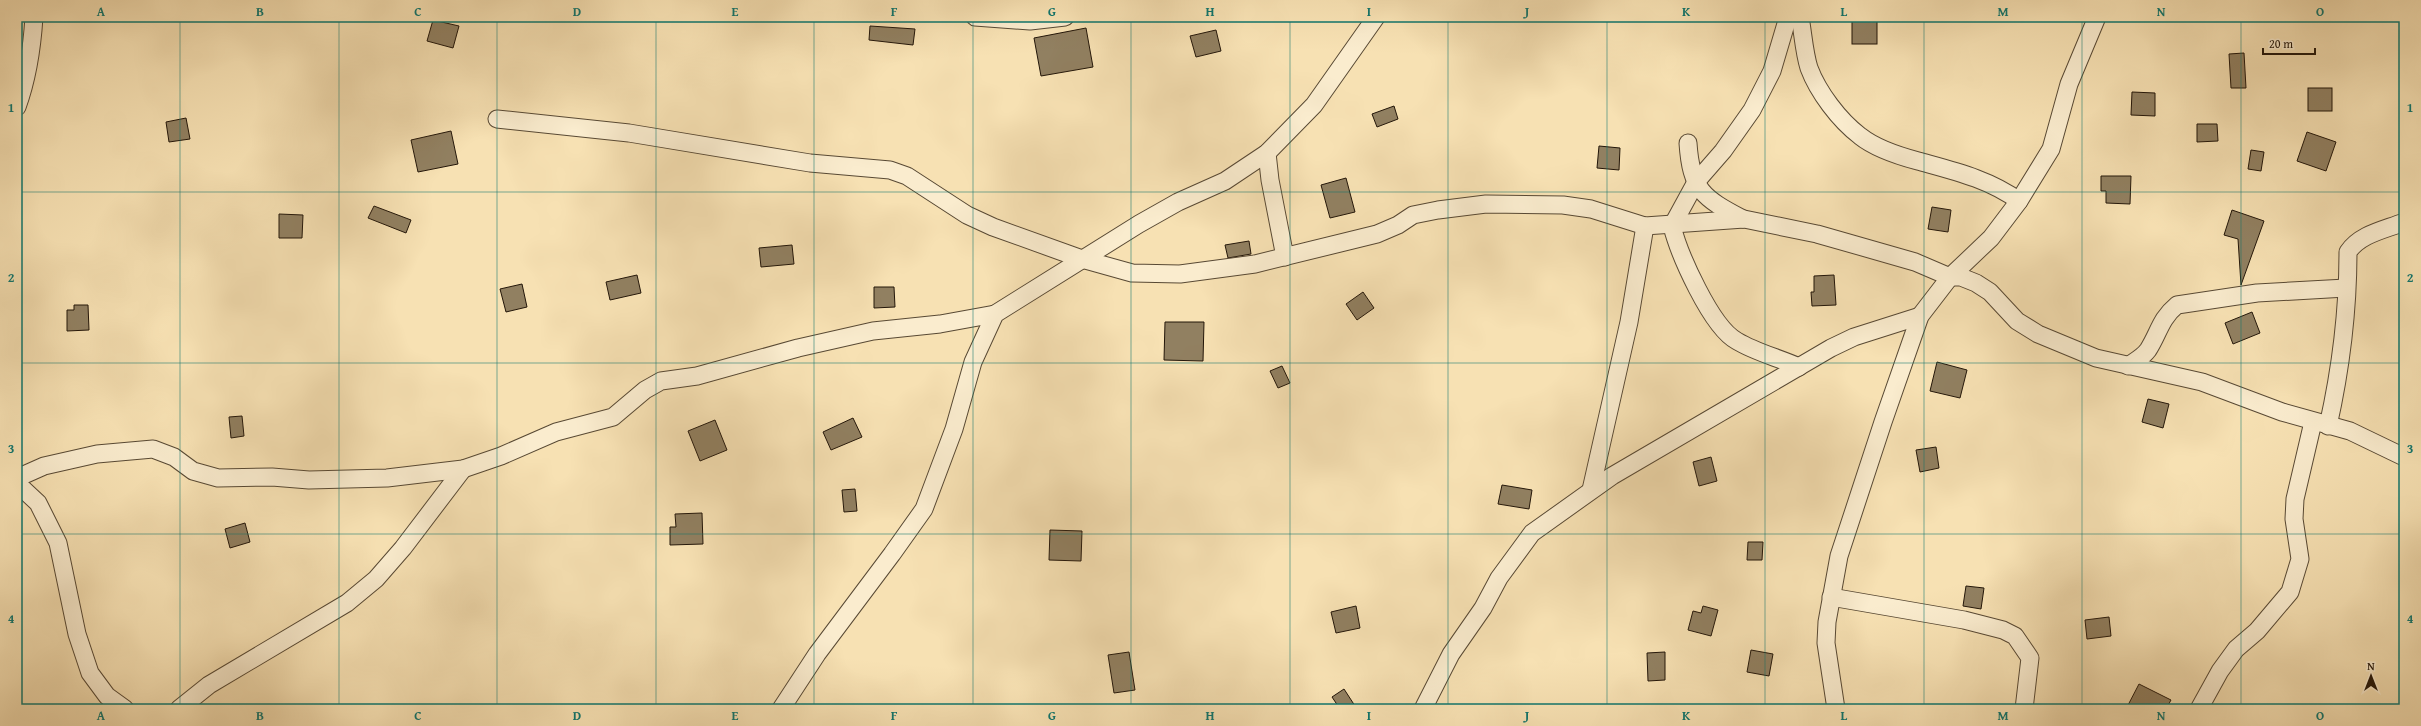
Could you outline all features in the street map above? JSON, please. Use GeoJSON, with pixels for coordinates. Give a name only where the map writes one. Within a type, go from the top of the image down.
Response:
{"type":"FeatureCollection","features":[{"type":"Feature","properties":{"kind":"street"},"geometry":{"type":"LineString","coordinates":[[17,107],[27,82],[32,50],[34,17]]}},
{"type":"Feature","properties":{"kind":"street"},"geometry":{"type":"LineString","coordinates":[[975,17],[1030,21],[1065,17]]}},
{"type":"Feature","properties":{"kind":"street"},"geometry":{"type":"LineString","coordinates":[[17,478],[44,466],[90,456],[153,449],[174,457],[193,471],[218,478],[272,477],[309,480],[387,478],[463,469],[501,456],[556,432],[612,417],[645,390],[661,381],[697,376],[798,348],[872,331],[940,324],[995,314],[1152,216],[1225,181],[1267,153],[1314,105],[1376,17]]}},
{"type":"Feature","properties":{"kind":"street"},"geometry":{"type":"LineString","coordinates":[[1788,17],[1772,71],[1752,110],[1723,151],[1696,182],[1672,226],[1675,239],[1700,294],[1724,331],[1736,341],[1799,367]]}},
{"type":"Feature","properties":{"kind":"street"},"geometry":{"type":"LineString","coordinates":[[1800,17],[1809,68],[1820,90],[1838,114],[1860,136],[1881,147],[1916,161],[1981,180],[2005,191],[2019,201]]}},
{"type":"Feature","properties":{"kind":"street"},"geometry":{"type":"LineString","coordinates":[[1836,709],[1826,643],[1831,597],[1839,556],[1920,316],[1950,277],[1991,238],[2019,201],[2051,149],[2069,84],[2097,17]]}},
{"type":"Feature","properties":{"kind":"street"},"geometry":{"type":"LineString","coordinates":[[497,119],[629,133],[810,163],[890,170],[907,176],[967,215],[993,227],[1082,259],[1132,273],[1180,274],[1255,264],[1376,234],[1398,225],[1413,215],[1438,210],[1486,204],[1563,205],[1591,209],[1645,226],[1672,226],[1703,221],[1744,219],[1817,234],[1915,262],[1950,277],[1961,277],[1976,283],[1990,292],[2017,321],[2038,334],[2096,358],[2128,366],[2167,372],[2202,382],[2320,424],[2350,431],[2404,457]]}},
{"type":"Feature","properties":{"kind":"street"},"geometry":{"type":"LineString","coordinates":[[1688,143],[1690,165],[1701,191],[1717,205],[1744,219]]}},
{"type":"Feature","properties":{"kind":"street"},"geometry":{"type":"LineString","coordinates":[[1267,153],[1270,180],[1285,257]]}},
{"type":"Feature","properties":{"kind":"street"},"geometry":{"type":"LineString","coordinates":[[2199,709],[2220,671],[2236,649],[2257,631],[2290,592],[2300,559],[2294,519],[2295,499],[2320,424],[2337,384],[2345,332],[2348,252],[2354,244],[2362,238],[2404,222]]}},
{"type":"Feature","properties":{"kind":"street"},"geometry":{"type":"LineString","coordinates":[[1591,490],[1629,322],[1645,226]]}},
{"type":"Feature","properties":{"kind":"street"},"geometry":{"type":"LineString","coordinates":[[2128,366],[2148,350],[2158,328],[2177,305],[2257,293],[2346,288]]}},
{"type":"Feature","properties":{"kind":"street"},"geometry":{"type":"LineString","coordinates":[[781,709],[817,654],[924,509],[954,429],[973,362],[995,314]]}},
{"type":"Feature","properties":{"kind":"street"},"geometry":{"type":"LineString","coordinates":[[1423,709],[1451,654],[1483,608],[1499,578],[1513,557],[1532,533],[1612,476],[1799,367],[1854,337],[1920,316]]}},
{"type":"Feature","properties":{"kind":"street"},"geometry":{"type":"LineString","coordinates":[[179,709],[209,685],[347,603],[376,579],[403,548],[463,469]]}},
{"type":"Feature","properties":{"kind":"street"},"geometry":{"type":"LineString","coordinates":[[17,488],[23,489],[38,503],[58,543],[78,634],[90,673],[107,696],[125,709]]}},
{"type":"Feature","properties":{"kind":"street"},"geometry":{"type":"LineString","coordinates":[[1831,597],[1964,620],[2003,630],[2015,636],[2030,658],[2024,709]]}},
{"type":"Feature","properties":{"kind":"building"},"geometry":{"type":"Polygon","coordinates":[[[433,20],[459,26],[453,48],[427,41],[433,20]]]}},
{"type":"Feature","properties":{"kind":"building"},"geometry":{"type":"Polygon","coordinates":[[[1852,20],[1877,20],[1877,44],[1852,44],[1852,20]]]}},
{"type":"Feature","properties":{"kind":"building"},"geometry":{"type":"Polygon","coordinates":[[[870,26],[915,29],[913,45],[869,40],[870,26]]]}},
{"type":"Feature","properties":{"kind":"building"},"geometry":{"type":"Polygon","coordinates":[[[1086,28],[1093,67],[1041,76],[1034,38],[1086,28]]]}},
{"type":"Feature","properties":{"kind":"building"},"geometry":{"type":"Polygon","coordinates":[[[1216,30],[1221,51],[1196,57],[1190,36],[1216,30]]]}},
{"type":"Feature","properties":{"kind":"building"},"geometry":{"type":"Polygon","coordinates":[[[2244,53],[2246,88],[2231,88],[2229,54],[2244,53]]]}},
{"type":"Feature","properties":{"kind":"building"},"geometry":{"type":"Polygon","coordinates":[[[2308,88],[2332,88],[2332,111],[2308,111],[2308,88]]]}},
{"type":"Feature","properties":{"kind":"building"},"geometry":{"type":"Polygon","coordinates":[[[2132,92],[2155,93],[2155,116],[2131,115],[2132,92]]]}},
{"type":"Feature","properties":{"kind":"building"},"geometry":{"type":"Polygon","coordinates":[[[1394,106],[1398,119],[1377,127],[1372,114],[1394,106]]]}},
{"type":"Feature","properties":{"kind":"building"},"geometry":{"type":"Polygon","coordinates":[[[186,118],[190,139],[169,142],[166,122],[186,118]]]}},
{"type":"Feature","properties":{"kind":"building"},"geometry":{"type":"Polygon","coordinates":[[[2197,124],[2217,124],[2218,141],[2197,142],[2197,124]]]}},
{"type":"Feature","properties":{"kind":"building"},"geometry":{"type":"Polygon","coordinates":[[[451,131],[458,164],[418,172],[411,140],[451,131]]]}},
{"type":"Feature","properties":{"kind":"building"},"geometry":{"type":"Polygon","coordinates":[[[2307,132],[2336,142],[2326,171],[2297,161],[2307,132]]]}},
{"type":"Feature","properties":{"kind":"building"},"geometry":{"type":"Polygon","coordinates":[[[1599,146],[1620,148],[1619,170],[1597,168],[1599,146]]]}},
{"type":"Feature","properties":{"kind":"building"},"geometry":{"type":"Polygon","coordinates":[[[2251,150],[2264,152],[2261,171],[2248,169],[2251,150]]]}},
{"type":"Feature","properties":{"kind":"building"},"geometry":{"type":"Polygon","coordinates":[[[2101,176],[2131,176],[2130,204],[2106,203],[2106,191],[2101,191],[2101,176]]]}},
{"type":"Feature","properties":{"kind":"building"},"geometry":{"type":"Polygon","coordinates":[[[1346,178],[1355,212],[1330,218],[1321,185],[1346,178]]]}},
{"type":"Feature","properties":{"kind":"building"},"geometry":{"type":"Polygon","coordinates":[[[374,206],[411,220],[406,233],[368,218],[374,206]]]}},
{"type":"Feature","properties":{"kind":"building"},"geometry":{"type":"Polygon","coordinates":[[[1932,207],[1951,210],[1948,232],[1928,229],[1932,207]]]}},
{"type":"Feature","properties":{"kind":"building"},"geometry":{"type":"Polygon","coordinates":[[[2232,210],[2264,221],[2241,285],[2238,239],[2224,235],[2232,210]]]}},
{"type":"Feature","properties":{"kind":"building"},"geometry":{"type":"Polygon","coordinates":[[[279,214],[303,215],[302,238],[279,238],[279,214]]]}},
{"type":"Feature","properties":{"kind":"building"},"geometry":{"type":"Polygon","coordinates":[[[1249,241],[1251,254],[1228,258],[1225,245],[1249,241]]]}},
{"type":"Feature","properties":{"kind":"building"},"geometry":{"type":"Polygon","coordinates":[[[792,245],[794,264],[761,267],[759,248],[792,245]]]}},
{"type":"Feature","properties":{"kind":"building"},"geometry":{"type":"Polygon","coordinates":[[[637,275],[641,293],[610,300],[606,282],[637,275]]]}},
{"type":"Feature","properties":{"kind":"building"},"geometry":{"type":"Polygon","coordinates":[[[1834,275],[1836,305],[1812,306],[1811,292],[1814,292],[1814,276],[1834,275]]]}},
{"type":"Feature","properties":{"kind":"building"},"geometry":{"type":"Polygon","coordinates":[[[522,284],[527,307],[506,312],[500,289],[522,284]]]}},
{"type":"Feature","properties":{"kind":"building"},"geometry":{"type":"Polygon","coordinates":[[[874,287],[894,287],[895,307],[874,308],[874,287]]]}},
{"type":"Feature","properties":{"kind":"building"},"geometry":{"type":"Polygon","coordinates":[[[1363,292],[1374,308],[1357,320],[1346,304],[1363,292]]]}},
{"type":"Feature","properties":{"kind":"building"},"geometry":{"type":"Polygon","coordinates":[[[74,305],[88,305],[89,330],[67,331],[67,310],[74,310],[74,305]]]}},
{"type":"Feature","properties":{"kind":"building"},"geometry":{"type":"Polygon","coordinates":[[[2252,312],[2260,333],[2233,344],[2225,323],[2252,312]]]}},
{"type":"Feature","properties":{"kind":"building"},"geometry":{"type":"Polygon","coordinates":[[[1165,322],[1204,322],[1203,361],[1164,360],[1165,322]]]}},
{"type":"Feature","properties":{"kind":"building"},"geometry":{"type":"Polygon","coordinates":[[[1937,362],[1967,370],[1960,398],[1930,391],[1937,362]]]}},
{"type":"Feature","properties":{"kind":"building"},"geometry":{"type":"Polygon","coordinates":[[[1282,366],[1290,383],[1278,388],[1270,371],[1282,366]]]}},
{"type":"Feature","properties":{"kind":"building"},"geometry":{"type":"Polygon","coordinates":[[[2148,399],[2169,404],[2163,428],[2142,422],[2148,399]]]}},
{"type":"Feature","properties":{"kind":"building"},"geometry":{"type":"Polygon","coordinates":[[[242,416],[244,436],[231,438],[229,417],[242,416]]]}},
{"type":"Feature","properties":{"kind":"building"},"geometry":{"type":"Polygon","coordinates":[[[853,418],[862,437],[831,450],[823,432],[853,418]]]}},
{"type":"Feature","properties":{"kind":"building"},"geometry":{"type":"Polygon","coordinates":[[[715,420],[727,450],[700,461],[688,431],[715,420]]]}},
{"type":"Feature","properties":{"kind":"building"},"geometry":{"type":"Polygon","coordinates":[[[1936,447],[1939,468],[1920,472],[1916,450],[1936,447]]]}},
{"type":"Feature","properties":{"kind":"building"},"geometry":{"type":"Polygon","coordinates":[[[1711,457],[1717,481],[1699,486],[1693,462],[1711,457]]]}},
{"type":"Feature","properties":{"kind":"building"},"geometry":{"type":"Polygon","coordinates":[[[1502,485],[1532,490],[1529,509],[1498,504],[1502,485]]]}},
{"type":"Feature","properties":{"kind":"building"},"geometry":{"type":"Polygon","coordinates":[[[855,489],[857,511],[844,512],[842,490],[855,489]]]}},
{"type":"Feature","properties":{"kind":"building"},"geometry":{"type":"Polygon","coordinates":[[[702,513],[703,544],[670,545],[670,527],[676,527],[675,514],[702,513]]]}},
{"type":"Feature","properties":{"kind":"building"},"geometry":{"type":"Polygon","coordinates":[[[245,523],[250,542],[230,548],[225,529],[245,523]]]}},
{"type":"Feature","properties":{"kind":"building"},"geometry":{"type":"Polygon","coordinates":[[[1050,530],[1082,531],[1081,561],[1049,560],[1050,530]]]}},
{"type":"Feature","properties":{"kind":"building"},"geometry":{"type":"Polygon","coordinates":[[[1748,542],[1763,542],[1762,560],[1747,560],[1748,542]]]}},
{"type":"Feature","properties":{"kind":"building"},"geometry":{"type":"Polygon","coordinates":[[[1966,586],[1984,588],[1981,609],[1963,606],[1966,586]]]}},
{"type":"Feature","properties":{"kind":"building"},"geometry":{"type":"Polygon","coordinates":[[[1356,606],[1360,628],[1336,633],[1331,612],[1356,606]]]}},
{"type":"Feature","properties":{"kind":"building"},"geometry":{"type":"Polygon","coordinates":[[[1703,606],[1718,610],[1711,636],[1688,630],[1693,611],[1701,613],[1703,606]]]}},
{"type":"Feature","properties":{"kind":"building"},"geometry":{"type":"Polygon","coordinates":[[[2109,617],[2111,636],[2087,639],[2085,620],[2109,617]]]}},
{"type":"Feature","properties":{"kind":"building"},"geometry":{"type":"Polygon","coordinates":[[[1751,650],[1773,654],[1769,676],[1747,672],[1751,650]]]}},
{"type":"Feature","properties":{"kind":"building"},"geometry":{"type":"Polygon","coordinates":[[[1129,652],[1135,690],[1114,693],[1108,655],[1129,652]]]}},
{"type":"Feature","properties":{"kind":"building"},"geometry":{"type":"Polygon","coordinates":[[[1665,652],[1665,680],[1648,681],[1647,653],[1665,652]]]}},
{"type":"Feature","properties":{"kind":"building"},"geometry":{"type":"Polygon","coordinates":[[[2139,684],[2171,700],[2166,709],[2126,709],[2139,684]]]}},
{"type":"Feature","properties":{"kind":"building"},"geometry":{"type":"Polygon","coordinates":[[[1344,689],[1357,709],[1340,709],[1332,697],[1344,689]]]}}]}
